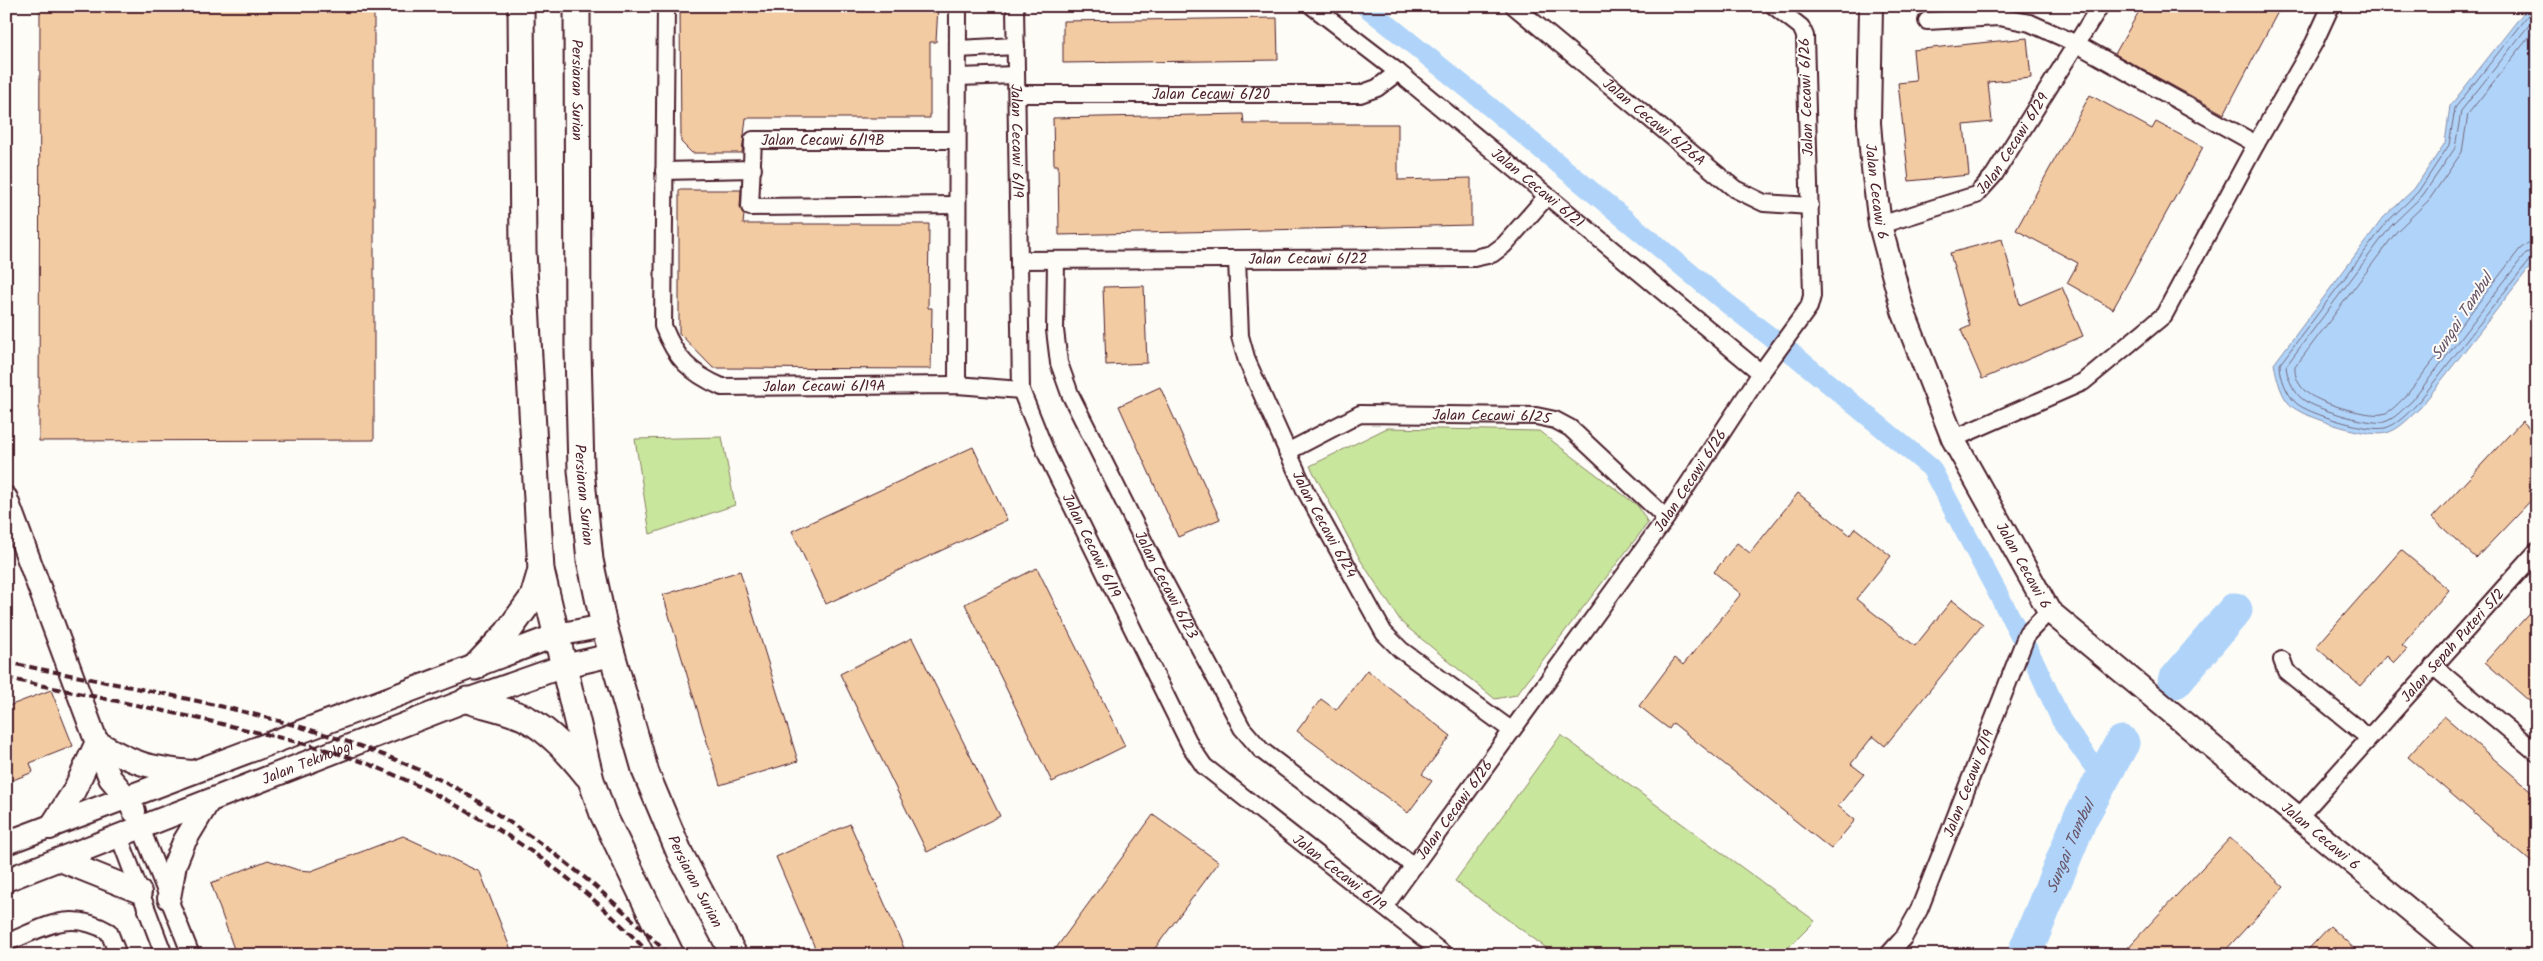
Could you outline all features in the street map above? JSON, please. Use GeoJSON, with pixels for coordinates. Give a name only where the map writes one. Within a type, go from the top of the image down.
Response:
{"type":"FeatureCollection","features":[{"type":"Feature","properties":{"kind":"main road"},"geometry":{"type":"LineString","coordinates":[[521,6],[523,251],[541,570],[591,780],[603,814],[670,955]]}},
{"type":"Feature","properties":{"kind":"main road","name":"Persiaran Surian"},"geometry":{"type":"LineString","coordinates":[[577,6],[578,351],[581,470],[590,560],[604,626],[646,773],[680,854],[734,955]]}},
{"type":"Feature","properties":{"kind":"main road"},"geometry":{"type":"LineString","coordinates":[[475,667],[507,633],[532,597],[541,570]]}},
{"type":"Feature","properties":{"kind":"main road"},"geometry":{"type":"LineString","coordinates":[[467,700],[525,718],[548,732],[568,752],[591,780]]}},
{"type":"Feature","properties":{"kind":"street","name":"Jalan Cecawi 6/19A"},"geometry":{"type":"LineString","coordinates":[[666,6],[663,326],[670,343],[682,362],[701,378],[722,387],[957,385],[1021,390]]}},
{"type":"Feature","properties":{"kind":"street"},"geometry":{"type":"LineString","coordinates":[[957,385],[958,6]]}},
{"type":"Feature","properties":{"kind":"street","name":"Jalan Cecawi 6/19"},"geometry":{"type":"LineString","coordinates":[[1015,6],[1021,390],[1047,455],[1191,747],[1204,766],[1445,955]]}},
{"type":"Feature","properties":{"kind":"street","name":"Jalan Cecawi 6/21"},"geometry":{"type":"LineString","coordinates":[[1312,6],[1398,72],[1761,373]]}},
{"type":"Feature","properties":{"kind":"street","name":"Jalan Cecawi 6/26A"},"geometry":{"type":"LineString","coordinates":[[1514,6],[1735,189],[1764,203],[1810,206]]}},
{"type":"Feature","properties":{"kind":"street","name":"Jalan Cecawi 6/26"},"geometry":{"type":"LineString","coordinates":[[1384,907],[1666,518],[1761,373],[1809,307],[1812,296],[1805,33],[1774,6]]}},
{"type":"Feature","properties":{"kind":"street","name":"Jalan Cecawi 6"},"geometry":{"type":"LineString","coordinates":[[1871,6],[1869,123],[1880,225],[1903,311],[1953,439],[2049,611],[2464,955]]}},
{"type":"Feature","properties":{"kind":"street","name":"Jalan Cecawi 6/29"},"geometry":{"type":"LineString","coordinates":[[1880,225],[1976,195],[1994,176],[2100,6]]}},
{"type":"Feature","properties":{"kind":"street"},"geometry":{"type":"LineString","coordinates":[[1953,439],[2083,382],[2164,316],[2256,144],[2314,44],[2332,6]]}},
{"type":"Feature","properties":{"kind":"street"},"geometry":{"type":"LineString","coordinates":[[1927,21],[1999,17],[2030,23],[2077,44],[2256,144]]}},
{"type":"Feature","properties":{"kind":"street"},"geometry":{"type":"LineString","coordinates":[[958,49],[1016,46]]}},
{"type":"Feature","properties":{"kind":"street","name":"Jalan Cecawi 6/20"},"geometry":{"type":"LineString","coordinates":[[1017,94],[1360,94],[1377,88],[1398,72]]}},
{"type":"Feature","properties":{"kind":"street"},"geometry":{"type":"LineString","coordinates":[[958,77],[1016,75]]}},
{"type":"Feature","properties":{"kind":"street","name":"Jalan Cecawi 6/19B"},"geometry":{"type":"LineString","coordinates":[[958,140],[753,140],[750,207],[958,205]]}},
{"type":"Feature","properties":{"kind":"street"},"geometry":{"type":"LineString","coordinates":[[664,171],[753,168]]}},
{"type":"Feature","properties":{"kind":"street","name":"Jalan Cecawi 6/22"},"geometry":{"type":"LineString","coordinates":[[1049,260],[1474,258],[1492,254],[1504,245],[1547,196]]}},
{"type":"Feature","properties":{"kind":"street","name":"Jalan Cecawi 6/24"},"geometry":{"type":"LineString","coordinates":[[1237,259],[1240,336],[1247,361],[1305,490],[1384,633],[1401,650],[1511,730]]}},
{"type":"Feature","properties":{"kind":"street"},"geometry":{"type":"LineString","coordinates":[[1019,260],[1049,260]]}},
{"type":"Feature","properties":{"kind":"street","name":"Jalan Cecawi 6/23"},"geometry":{"type":"LineString","coordinates":[[1049,260],[1059,363],[1070,394],[1155,564],[1242,728],[1261,750],[1414,866]]}},
{"type":"Feature","properties":{"kind":"street","name":"Jalan Cecawi 6/25"},"geometry":{"type":"LineString","coordinates":[[1287,452],[1360,414],[1536,416],[1555,420],[1570,428],[1666,518]]}},
{"type":"Feature","properties":{"kind":"street"},"geometry":{"type":"LineString","coordinates":[[6,498],[110,778],[128,799],[191,955]]}},
{"type":"Feature","properties":{"kind":"street","name":"Jalan Sepah Puteri 5/2"},"geometry":{"type":"LineString","coordinates":[[2298,818],[2537,551]]}},
{"type":"Feature","properties":{"kind":"street","name":"Jalan Cecawi 6/19"},"geometry":{"type":"LineString","coordinates":[[1888,955],[1904,937],[1918,910],[2024,641],[2049,611]]}},
{"type":"Feature","properties":{"kind":"street","name":"Jalan Teknologi"},"geometry":{"type":"LineString","coordinates":[[6,843],[108,807],[557,636],[604,626]]}},
{"type":"Feature","properties":{"kind":"street","name":"Jalan Teknologi"},"geometry":{"type":"LineString","coordinates":[[6,880],[467,700],[564,666],[612,655]]}},
{"type":"Feature","properties":{"kind":"street"},"geometry":{"type":"LineString","coordinates":[[2282,660],[2286,671],[2369,738]]}},
{"type":"Feature","properties":{"kind":"street"},"geometry":{"type":"LineString","coordinates":[[2433,666],[2537,753]]}},
{"type":"Feature","properties":{"kind":"street"},"geometry":{"type":"LineString","coordinates":[[97,742],[126,759],[152,768],[196,773]]}},
{"type":"Feature","properties":{"kind":"street"},"geometry":{"type":"LineString","coordinates":[[50,828],[74,791],[97,742]]}},
{"type":"Feature","properties":{"kind":"street"},"geometry":{"type":"LineString","coordinates":[[110,778],[108,807],[164,955]]}},
{"type":"Feature","properties":{"kind":"street"},"geometry":{"type":"LineString","coordinates":[[169,898],[175,864],[184,842],[208,802]]}},
{"type":"Feature","properties":{"kind":"street"},"geometry":{"type":"LineString","coordinates":[[60,860],[140,892]]}},
{"type":"Feature","properties":{"kind":"street"},"geometry":{"type":"LineString","coordinates":[[6,943],[52,925],[76,919],[93,923],[109,932],[118,955]]}},
{"type":"Feature","properties":{"kind":"green space"},"geometry":{"type":"Polygon","coordinates":[[[1387,428],[1539,431],[1638,506],[1648,523],[1516,695],[1495,699],[1402,623],[1361,561],[1310,466],[1387,428]]]}},
{"type":"Feature","properties":{"kind":"green space"},"geometry":{"type":"Polygon","coordinates":[[[722,437],[735,505],[650,534],[635,439],[722,437]]]}},
{"type":"Feature","properties":{"kind":"green space"},"geometry":{"type":"Polygon","coordinates":[[[1561,735],[1815,921],[1781,955],[1556,955],[1455,881],[1561,735]]]}},
{"type":"Feature","properties":{"kind":"water"},"geometry":{"type":"Polygon","coordinates":[[[2537,6],[2537,258],[2420,408],[2395,429],[2386,433],[2367,433],[2326,422],[2294,408],[2283,394],[2274,364],[2383,218],[2414,189],[2445,143],[2450,106],[2528,7],[2537,6]]]}},
{"type":"Feature","properties":{"kind":"building"},"geometry":{"type":"Polygon","coordinates":[[[40,6],[374,6],[374,440],[39,441],[40,6]]]}},
{"type":"Feature","properties":{"kind":"building"},"geometry":{"type":"Polygon","coordinates":[[[680,6],[938,6],[936,42],[930,42],[930,118],[746,118],[742,153],[692,153],[681,142],[680,6]]]}},
{"type":"Feature","properties":{"kind":"building"},"geometry":{"type":"Polygon","coordinates":[[[2142,6],[2281,6],[2224,114],[2115,54],[2142,6]]]}},
{"type":"Feature","properties":{"kind":"building"},"geometry":{"type":"Polygon","coordinates":[[[1277,18],[1278,60],[1063,63],[1063,21],[1277,18]]]}},
{"type":"Feature","properties":{"kind":"building"},"geometry":{"type":"Polygon","coordinates":[[[2027,38],[2031,78],[1988,82],[1992,122],[1964,125],[1969,175],[1909,181],[1898,83],[1916,81],[1913,50],[2027,38]]]}},
{"type":"Feature","properties":{"kind":"building"},"geometry":{"type":"Polygon","coordinates":[[[2090,95],[2152,129],[2156,122],[2203,147],[2113,309],[2067,283],[2078,263],[2016,230],[2090,95]]]}},
{"type":"Feature","properties":{"kind":"building"},"geometry":{"type":"Polygon","coordinates":[[[1243,114],[1244,124],[1398,124],[1398,180],[1471,178],[1471,225],[1059,235],[1058,165],[1054,165],[1053,118],[1243,114]]]}},
{"type":"Feature","properties":{"kind":"building"},"geometry":{"type":"Polygon","coordinates":[[[679,190],[741,190],[740,207],[744,214],[743,224],[929,224],[928,308],[932,308],[931,369],[713,368],[679,333],[679,190]]]}},
{"type":"Feature","properties":{"kind":"building"},"geometry":{"type":"Polygon","coordinates":[[[2002,239],[2020,305],[2062,287],[2083,336],[1982,379],[1961,330],[1970,326],[1950,253],[2002,239]]]}},
{"type":"Feature","properties":{"kind":"building"},"geometry":{"type":"Polygon","coordinates":[[[1144,286],[1147,363],[1106,365],[1103,287],[1144,286]]]}},
{"type":"Feature","properties":{"kind":"building"},"geometry":{"type":"Polygon","coordinates":[[[1160,387],[1220,519],[1178,537],[1119,406],[1160,387]]]}},
{"type":"Feature","properties":{"kind":"building"},"geometry":{"type":"Polygon","coordinates":[[[2522,421],[2537,435],[2537,494],[2476,558],[2432,518],[2522,421]]]}},
{"type":"Feature","properties":{"kind":"building"},"geometry":{"type":"Polygon","coordinates":[[[973,447],[1007,520],[826,604],[792,531],[973,447]]]}},
{"type":"Feature","properties":{"kind":"building"},"geometry":{"type":"Polygon","coordinates":[[[1798,493],[1850,535],[1855,528],[1891,556],[1856,599],[1915,646],[1952,600],[1983,624],[1885,746],[1873,736],[1851,764],[1864,774],[1838,806],[1855,820],[1831,849],[1673,723],[1669,729],[1639,706],[1675,658],[1683,665],[1741,594],[1714,572],[1737,543],[1750,553],[1798,493]]]}},
{"type":"Feature","properties":{"kind":"building"},"geometry":{"type":"Polygon","coordinates":[[[2401,550],[2449,590],[2402,645],[2407,649],[2394,663],[2387,656],[2360,686],[2316,647],[2401,550]]]}},
{"type":"Feature","properties":{"kind":"building"},"geometry":{"type":"Polygon","coordinates":[[[1037,568],[1125,746],[1052,782],[965,604],[1037,568]]]}},
{"type":"Feature","properties":{"kind":"building"},"geometry":{"type":"Polygon","coordinates":[[[740,571],[798,761],[720,785],[663,595],[740,571]]]}},
{"type":"Feature","properties":{"kind":"building"},"geometry":{"type":"Polygon","coordinates":[[[2537,605],[2537,708],[2485,662],[2537,605]]]}},
{"type":"Feature","properties":{"kind":"building"},"geometry":{"type":"Polygon","coordinates":[[[912,638],[1000,816],[927,852],[840,674],[912,638]]]}},
{"type":"Feature","properties":{"kind":"building"},"geometry":{"type":"Polygon","coordinates":[[[1367,670],[1451,736],[1422,774],[1432,781],[1408,813],[1297,731],[1321,699],[1336,710],[1367,670]]]}},
{"type":"Feature","properties":{"kind":"building"},"geometry":{"type":"Polygon","coordinates":[[[51,690],[73,746],[30,763],[33,772],[6,783],[6,707],[51,690]]]}},
{"type":"Feature","properties":{"kind":"building"},"geometry":{"type":"Polygon","coordinates":[[[2444,716],[2537,796],[2537,867],[2408,757],[2444,716]]]}},
{"type":"Feature","properties":{"kind":"building"},"geometry":{"type":"Polygon","coordinates":[[[1153,815],[1219,862],[1150,955],[1051,955],[1153,815]]]}},
{"type":"Feature","properties":{"kind":"building"},"geometry":{"type":"Polygon","coordinates":[[[850,824],[907,955],[818,955],[776,857],[850,824]]]}},
{"type":"Feature","properties":{"kind":"building"},"geometry":{"type":"Polygon","coordinates":[[[403,836],[480,872],[513,955],[236,955],[211,883],[268,860],[298,870],[311,871],[403,836]]]}},
{"type":"Feature","properties":{"kind":"building"},"geometry":{"type":"Polygon","coordinates":[[[2230,838],[2284,887],[2221,955],[2121,955],[2230,838]]]}},
{"type":"Feature","properties":{"kind":"building"},"geometry":{"type":"Polygon","coordinates":[[[2330,926],[2361,955],[2303,955],[2330,926]]]}},
{"type":"Feature","properties":{"kind":"waterway"},"geometry":{"type":"LineString","coordinates":[[1365,6],[1724,301],[1794,355],[1931,468],[2036,665],[2061,720],[2102,778]]}},
{"type":"Feature","properties":{"kind":"waterway","name":"Sungai Tambul"},"geometry":{"type":"LineString","coordinates":[[2175,681],[2235,610]]}},
{"type":"Feature","properties":{"kind":"waterway","name":"Sungai Tambul"},"geometry":{"type":"LineString","coordinates":[[2024,955],[2080,819],[2122,743]]}},
{"type":"Feature","properties":{"kind":"railway"},"geometry":{"type":"LineString","coordinates":[[6,662],[236,710],[294,725],[405,763],[456,788],[544,846],[608,897],[669,955]]}},
{"type":"Feature","properties":{"kind":"railway"},"geometry":{"type":"LineString","coordinates":[[6,678],[184,715],[324,749],[402,778],[464,810],[524,846],[580,888],[611,915],[651,955]]}}]}
